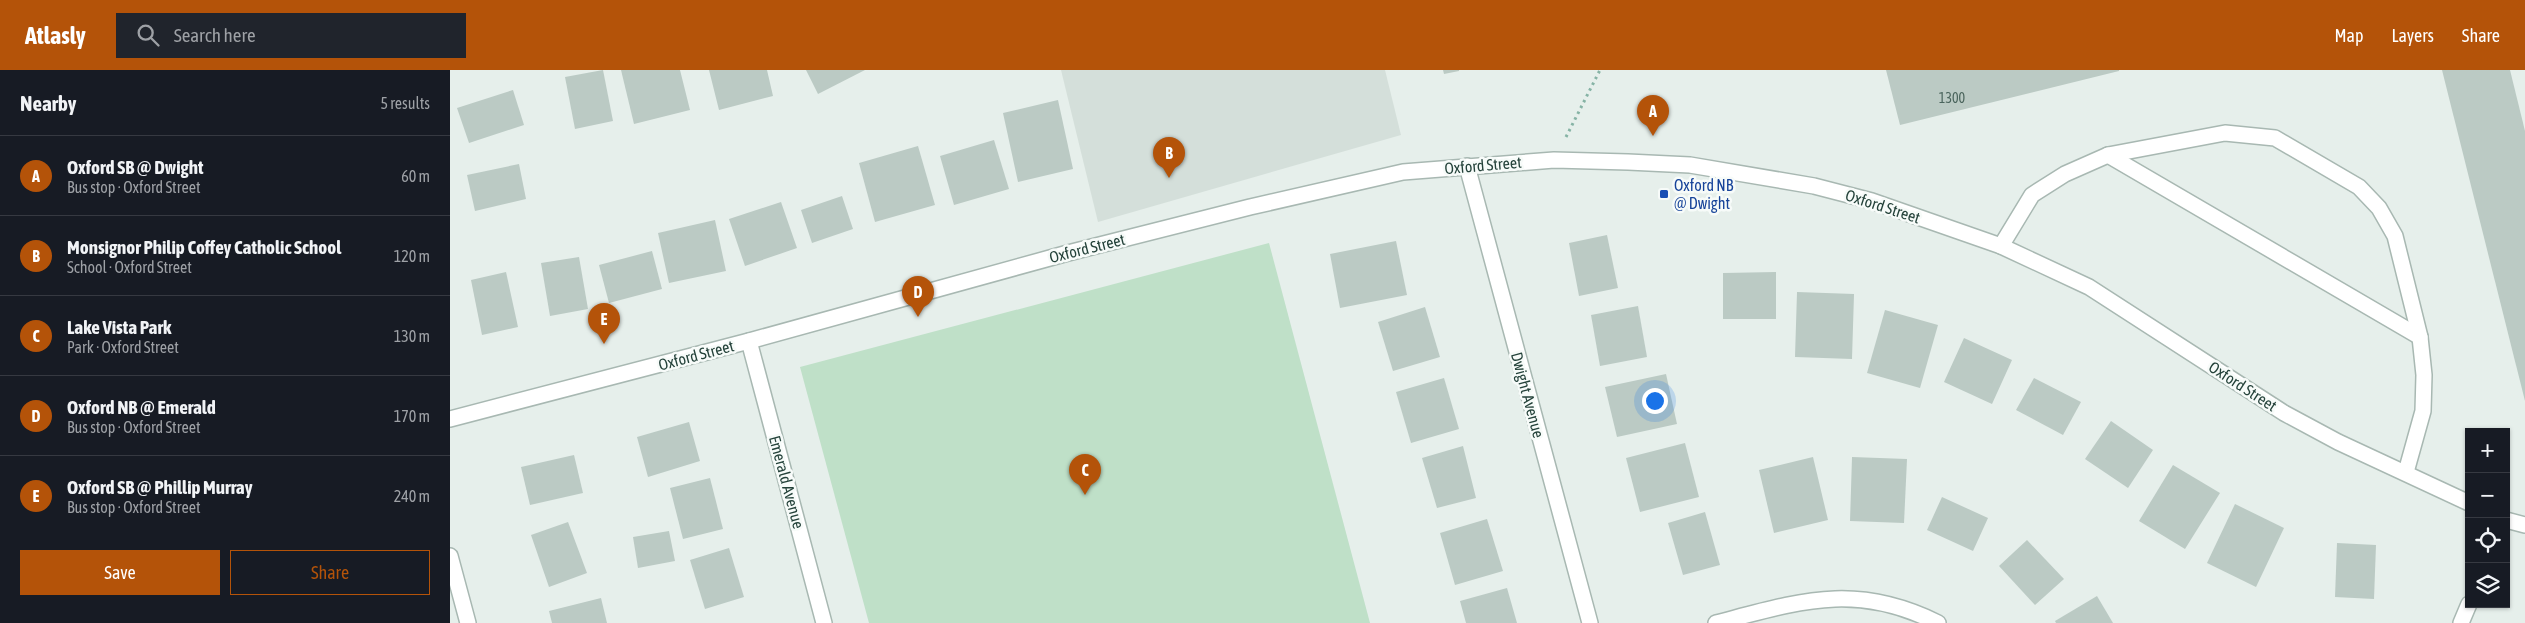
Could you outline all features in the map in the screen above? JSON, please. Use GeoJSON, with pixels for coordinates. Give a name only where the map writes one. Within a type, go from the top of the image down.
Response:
{"type":"FeatureCollection","features":[{"type":"Feature","properties":{"kind":"street"},"geometry":{"type":"LineString","coordinates":[[2001,246],[2032,195],[2065,174],[2108,154],[2225,133],[2275,138],[2359,187],[2379,208],[2395,236],[2420,337],[2424,375],[2423,410],[2406,472]]}},
{"type":"Feature","properties":{"kind":"street"},"geometry":{"type":"LineString","coordinates":[[2108,154],[2420,337]]}},
{"type":"Feature","properties":{"kind":"street","name":"Oxford Street"},"geometry":{"type":"LineString","coordinates":[[450,419],[749,341],[1068,252],[1250,207],[1404,172],[1554,160],[1690,165],[1814,186],[1872,201],[2001,246],[2089,288],[2284,414],[2338,442],[2465,501]]}},
{"type":"Feature","properties":{"kind":"street","name":"Dwight Avenue"},"geometry":{"type":"LineString","coordinates":[[1467,166],[1590,623]]}},
{"type":"Feature","properties":{"kind":"street","name":"Emerald Avenue"},"geometry":{"type":"LineString","coordinates":[[749,341],[824,623]]}},
{"type":"Feature","properties":{"kind":"street"},"geometry":{"type":"LineString","coordinates":[[2510,521],[2525,525]]}},
{"type":"Feature","properties":{"kind":"street"},"geometry":{"type":"LineString","coordinates":[[450,556],[468,623]]}},
{"type":"Feature","properties":{"kind":"street"},"geometry":{"type":"LineString","coordinates":[[1716,623],[1782,606],[1831,598],[1874,600],[1915,612],[1938,623]]}},
{"type":"Feature","properties":{"kind":"street"},"geometry":{"type":"LineString","coordinates":[[2460,623],[2467,608]]}},
{"type":"Feature","properties":{"kind":"path"},"geometry":{"type":"LineString","coordinates":[[1554,160],[1600,70]]}},
{"type":"Feature","properties":{"kind":"shaded area"},"geometry":{"type":"Polygon","coordinates":[[[1061,70],[1385,70],[1401,135],[1098,222],[1061,70]]]}},
{"type":"Feature","properties":{"kind":"green space"},"geometry":{"type":"Polygon","coordinates":[[[1269,243],[1370,623],[869,623],[800,367],[1269,243]]]}},
{"type":"Feature","properties":{"kind":"building"},"geometry":{"type":"Polygon","coordinates":[[[603,70],[613,121],[575,129],[565,77],[603,70]]]}},
{"type":"Feature","properties":{"kind":"building"},"geometry":{"type":"Polygon","coordinates":[[[621,70],[680,70],[690,110],[634,124],[621,70]]]}},
{"type":"Feature","properties":{"kind":"building"},"geometry":{"type":"Polygon","coordinates":[[[709,70],[767,70],[773,96],[719,110],[709,70]]]}},
{"type":"Feature","properties":{"kind":"building"},"geometry":{"type":"Polygon","coordinates":[[[806,70],[865,70],[818,94],[806,70]]]}},
{"type":"Feature","properties":{"kind":"building"},"geometry":{"type":"Polygon","coordinates":[[[1443,70],[1459,70],[1459,71],[1444,74],[1443,70]]]}},
{"type":"Feature","properties":{"kind":"building"},"geometry":{"type":"Polygon","coordinates":[[[1886,70],[2119,70],[2119,71],[1900,125],[1886,70]]]}},
{"type":"Feature","properties":{"kind":"building"},"geometry":{"type":"Polygon","coordinates":[[[2442,70],[2510,70],[2525,131],[2525,401],[2442,70]]]}},
{"type":"Feature","properties":{"kind":"building"},"geometry":{"type":"Polygon","coordinates":[[[513,90],[524,125],[469,143],[457,108],[513,90]]]}},
{"type":"Feature","properties":{"kind":"building"},"geometry":{"type":"Polygon","coordinates":[[[1058,100],[1073,169],[1018,182],[1003,113],[1058,100]]]}},
{"type":"Feature","properties":{"kind":"building"},"geometry":{"type":"Polygon","coordinates":[[[994,140],[1009,189],[954,205],[940,156],[994,140]]]}},
{"type":"Feature","properties":{"kind":"building"},"geometry":{"type":"Polygon","coordinates":[[[918,146],[935,205],[875,222],[859,163],[918,146]]]}},
{"type":"Feature","properties":{"kind":"building"},"geometry":{"type":"Polygon","coordinates":[[[519,164],[526,199],[475,211],[467,175],[519,164]]]}},
{"type":"Feature","properties":{"kind":"building"},"geometry":{"type":"Polygon","coordinates":[[[842,196],[853,229],[812,243],[801,210],[842,196]]]}},
{"type":"Feature","properties":{"kind":"building"},"geometry":{"type":"Polygon","coordinates":[[[781,202],[797,248],[745,266],[729,219],[781,202]]]}},
{"type":"Feature","properties":{"kind":"building"},"geometry":{"type":"Polygon","coordinates":[[[715,220],[726,271],[669,283],[658,233],[715,220]]]}},
{"type":"Feature","properties":{"kind":"building"},"geometry":{"type":"Polygon","coordinates":[[[1607,235],[1618,288],[1579,296],[1569,243],[1607,235]]]}},
{"type":"Feature","properties":{"kind":"building"},"geometry":{"type":"Polygon","coordinates":[[[1396,241],[1407,295],[1340,308],[1330,254],[1396,241]]]}},
{"type":"Feature","properties":{"kind":"building"},"geometry":{"type":"Polygon","coordinates":[[[652,251],[662,289],[609,303],[599,265],[652,251]]]}},
{"type":"Feature","properties":{"kind":"building"},"geometry":{"type":"Polygon","coordinates":[[[579,257],[588,309],[550,316],[541,263],[579,257]]]}},
{"type":"Feature","properties":{"kind":"building"},"geometry":{"type":"Polygon","coordinates":[[[506,272],[518,327],[482,335],[471,280],[506,272]]]}},
{"type":"Feature","properties":{"kind":"building"},"geometry":{"type":"Polygon","coordinates":[[[1776,272],[1776,319],[1723,319],[1723,273],[1776,272]]]}},
{"type":"Feature","properties":{"kind":"building"},"geometry":{"type":"Polygon","coordinates":[[[1797,292],[1854,294],[1852,359],[1795,357],[1797,292]]]}},
{"type":"Feature","properties":{"kind":"building"},"geometry":{"type":"Polygon","coordinates":[[[1638,306],[1647,357],[1600,366],[1591,315],[1638,306]]]}},
{"type":"Feature","properties":{"kind":"building"},"geometry":{"type":"Polygon","coordinates":[[[1425,307],[1440,357],[1393,371],[1378,322],[1425,307]]]}},
{"type":"Feature","properties":{"kind":"building"},"geometry":{"type":"Polygon","coordinates":[[[1885,310],[1938,325],[1920,388],[1867,373],[1885,310]]]}},
{"type":"Feature","properties":{"kind":"building"},"geometry":{"type":"Polygon","coordinates":[[[1964,338],[2012,360],[1992,404],[1944,382],[1964,338]]]}},
{"type":"Feature","properties":{"kind":"building"},"geometry":{"type":"Polygon","coordinates":[[[1666,374],[1677,424],[1617,437],[1605,387],[1666,374]]]}},
{"type":"Feature","properties":{"kind":"building"},"geometry":{"type":"Polygon","coordinates":[[[1444,378],[1459,429],[1411,443],[1396,392],[1444,378]]]}},
{"type":"Feature","properties":{"kind":"building"},"geometry":{"type":"Polygon","coordinates":[[[2034,378],[2081,402],[2063,435],[2016,410],[2034,378]]]}},
{"type":"Feature","properties":{"kind":"building"},"geometry":{"type":"Polygon","coordinates":[[[2111,421],[2153,450],[2128,488],[2085,459],[2111,421]]]}},
{"type":"Feature","properties":{"kind":"building"},"geometry":{"type":"Polygon","coordinates":[[[689,422],[700,461],[648,477],[637,437],[689,422]]]}},
{"type":"Feature","properties":{"kind":"building"},"geometry":{"type":"Polygon","coordinates":[[[1685,443],[1699,497],[1640,512],[1626,458],[1685,443]]]}},
{"type":"Feature","properties":{"kind":"building"},"geometry":{"type":"Polygon","coordinates":[[[1463,446],[1476,498],[1437,508],[1422,458],[1463,446]]]}},
{"type":"Feature","properties":{"kind":"building"},"geometry":{"type":"Polygon","coordinates":[[[574,455],[583,493],[530,505],[521,467],[574,455]]]}},
{"type":"Feature","properties":{"kind":"building"},"geometry":{"type":"Polygon","coordinates":[[[1813,457],[1828,520],[1774,533],[1759,470],[1813,457]]]}},
{"type":"Feature","properties":{"kind":"building"},"geometry":{"type":"Polygon","coordinates":[[[1852,457],[1907,459],[1904,523],[1850,521],[1852,457]]]}},
{"type":"Feature","properties":{"kind":"building"},"geometry":{"type":"Polygon","coordinates":[[[2173,465],[2220,493],[2185,549],[2139,521],[2173,465]]]}},
{"type":"Feature","properties":{"kind":"building"},"geometry":{"type":"Polygon","coordinates":[[[710,478],[723,529],[683,539],[670,488],[710,478]]]}},
{"type":"Feature","properties":{"kind":"building"},"geometry":{"type":"Polygon","coordinates":[[[1942,497],[1988,518],[1973,551],[1927,530],[1942,497]]]}},
{"type":"Feature","properties":{"kind":"building"},"geometry":{"type":"Polygon","coordinates":[[[2235,504],[2284,528],[2256,587],[2207,563],[2235,504]]]}},
{"type":"Feature","properties":{"kind":"building"},"geometry":{"type":"Polygon","coordinates":[[[1705,512],[1720,565],[1683,575],[1668,523],[1705,512]]]}},
{"type":"Feature","properties":{"kind":"building"},"geometry":{"type":"Polygon","coordinates":[[[1487,519],[1503,571],[1455,585],[1440,533],[1487,519]]]}},
{"type":"Feature","properties":{"kind":"building"},"geometry":{"type":"Polygon","coordinates":[[[568,522],[587,573],[549,587],[531,535],[568,522]]]}},
{"type":"Feature","properties":{"kind":"building"},"geometry":{"type":"Polygon","coordinates":[[[669,531],[675,561],[638,568],[633,537],[669,531]]]}},
{"type":"Feature","properties":{"kind":"building"},"geometry":{"type":"Polygon","coordinates":[[[2027,540],[2064,579],[2035,605],[1999,566],[2027,540]]]}},
{"type":"Feature","properties":{"kind":"building"},"geometry":{"type":"Polygon","coordinates":[[[2337,543],[2376,545],[2374,599],[2335,597],[2337,543]]]}},
{"type":"Feature","properties":{"kind":"building"},"geometry":{"type":"Polygon","coordinates":[[[729,548],[744,597],[705,609],[690,560],[729,548]]]}},
{"type":"Feature","properties":{"kind":"building"},"geometry":{"type":"Polygon","coordinates":[[[1507,588],[1517,623],[1466,623],[1460,601],[1507,588]]]}},
{"type":"Feature","properties":{"kind":"building"},"geometry":{"type":"Polygon","coordinates":[[[2097,596],[2113,623],[2056,623],[2055,621],[2097,596]]]}},
{"type":"Feature","properties":{"kind":"building"},"geometry":{"type":"Polygon","coordinates":[[[601,598],[607,623],[552,623],[549,611],[601,598]]]}},
{"type":"Feature","properties":{"kind":"place","name":"Oxford SB @ Dwight"},"geometry":{"type":"Point","coordinates":[1653,136]}},
{"type":"Feature","properties":{"kind":"place","name":"Monsignor Philip Coffey Catholic School"},"geometry":{"type":"Point","coordinates":[1169,178]}},
{"type":"Feature","properties":{"kind":"place","name":"Oxford NB @ Dwight"},"geometry":{"type":"Point","coordinates":[1664,194]}},
{"type":"Feature","properties":{"kind":"place","name":"Oxford NB @ Emerald"},"geometry":{"type":"Point","coordinates":[918,317]}},
{"type":"Feature","properties":{"kind":"place","name":"Oxford SB @ Phillip Murray"},"geometry":{"type":"Point","coordinates":[604,344]}},
{"type":"Feature","properties":{"kind":"place","name":"Lake Vista Park"},"geometry":{"type":"Point","coordinates":[1085,495]}}]}
